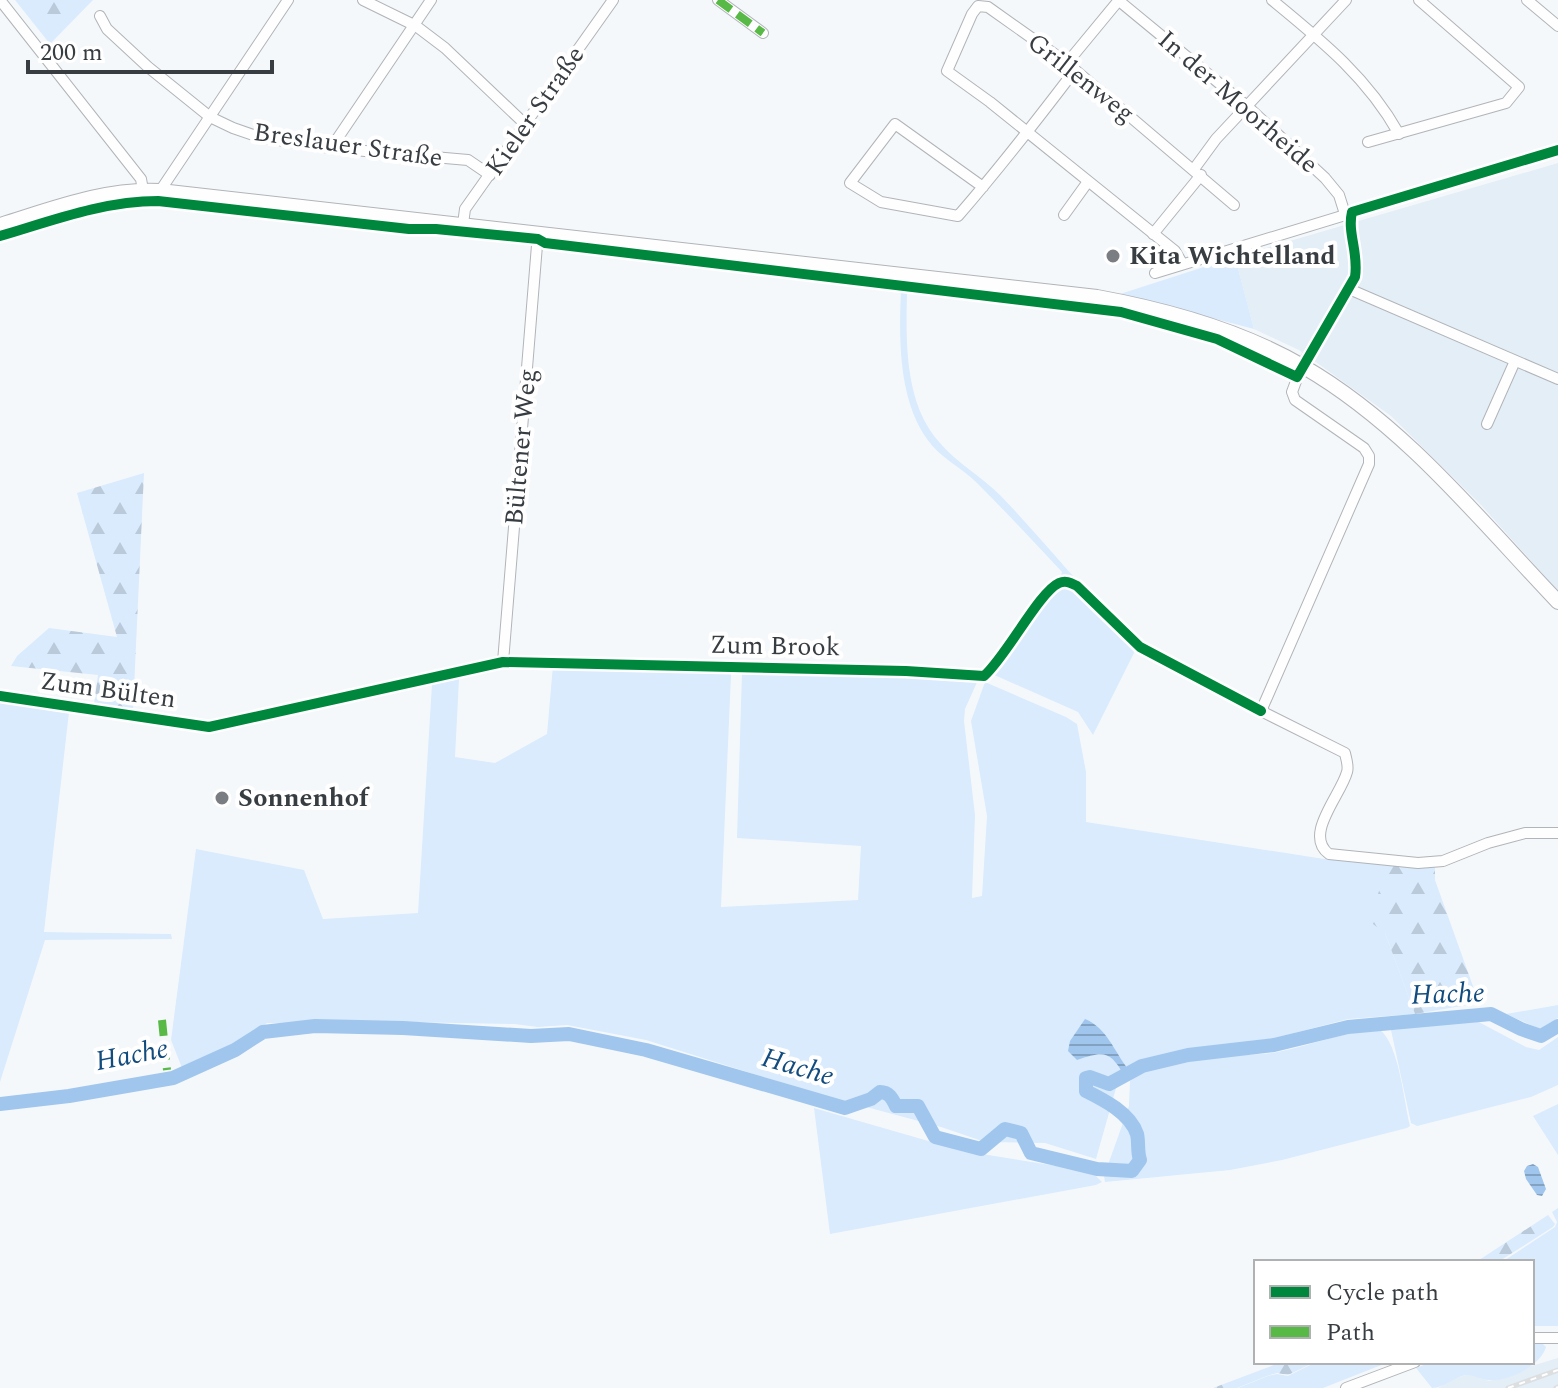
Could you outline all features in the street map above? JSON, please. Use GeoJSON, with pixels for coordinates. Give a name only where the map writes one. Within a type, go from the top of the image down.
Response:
{"type":"FeatureCollection","features":[{"type":"Feature","properties":{"kind":"main road"},"geometry":{"type":"LineString","coordinates":[[0,225],[92,198],[143,190],[160,191],[1097,297],[1202,322],[1242,336],[1302,365],[1343,391],[1414,451],[1558,602]]}},
{"type":"Feature","properties":{"kind":"street"},"geometry":{"type":"LineString","coordinates":[[0,0],[141,179],[143,190]]}},
{"type":"Feature","properties":{"kind":"street"},"geometry":{"type":"LineString","coordinates":[[160,191],[288,0]]}},
{"type":"Feature","properties":{"kind":"street"},"geometry":{"type":"LineString","coordinates":[[363,0],[416,26],[445,48],[526,125]]}},
{"type":"Feature","properties":{"kind":"street"},"geometry":{"type":"LineString","coordinates":[[331,148],[431,0]]}},
{"type":"Feature","properties":{"kind":"street","name":"Kieler Straße"},"geometry":{"type":"LineString","coordinates":[[463,224],[465,209],[613,0]]}},
{"type":"Feature","properties":{"kind":"street"},"geometry":{"type":"LineString","coordinates":[[983,187],[895,124],[850,183],[881,202],[958,216],[983,187],[1027,133],[1118,0]]}},
{"type":"Feature","properties":{"kind":"street","name":"In der Moorheide"},"geometry":{"type":"LineString","coordinates":[[1118,0],[1248,107],[1329,181],[1348,213]]}},
{"type":"Feature","properties":{"kind":"street"},"geometry":{"type":"LineString","coordinates":[[1272,0],[1314,34],[1371,90],[1399,134]]}},
{"type":"Feature","properties":{"kind":"street"},"geometry":{"type":"LineString","coordinates":[[1153,234],[1197,172],[1216,139],[1346,0]]}},
{"type":"Feature","properties":{"kind":"street"},"geometry":{"type":"LineString","coordinates":[[1368,142],[1506,103],[1519,87],[1419,0]]}},
{"type":"Feature","properties":{"kind":"street"},"geometry":{"type":"LineString","coordinates":[[1527,0],[1558,26]]}},
{"type":"Feature","properties":{"kind":"street"},"geometry":{"type":"LineString","coordinates":[[723,2],[763,33]]}},
{"type":"Feature","properties":{"kind":"street","name":"Grillenweg"},"geometry":{"type":"LineString","coordinates":[[1027,133],[947,71],[978,6],[988,7],[1071,66],[1234,205]]}},
{"type":"Feature","properties":{"kind":"street","name":"Breslauer Straße"},"geometry":{"type":"LineString","coordinates":[[100,16],[107,29],[148,67],[210,117],[259,137],[331,148],[468,160],[490,175]]}},
{"type":"Feature","properties":{"kind":"street"},"geometry":{"type":"LineString","coordinates":[[1027,133],[1175,251],[1182,263]]}},
{"type":"Feature","properties":{"kind":"street"},"geometry":{"type":"LineString","coordinates":[[1155,273],[1558,150]]}},
{"type":"Feature","properties":{"kind":"street"},"geometry":{"type":"LineString","coordinates":[[1064,215],[1087,183]]}},
{"type":"Feature","properties":{"kind":"street"},"geometry":{"type":"LineString","coordinates":[[1261,711],[1369,464],[1364,448],[1295,400],[1292,392],[1302,365],[1349,289],[1357,262],[1348,213]]}},
{"type":"Feature","properties":{"kind":"street","name":"Bültener Weg"},"geometry":{"type":"LineString","coordinates":[[503,662],[538,233]]}},
{"type":"Feature","properties":{"kind":"street"},"geometry":{"type":"LineString","coordinates":[[1349,289],[1558,379]]}},
{"type":"Feature","properties":{"kind":"street"},"geometry":{"type":"LineString","coordinates":[[1487,424],[1515,361]]}},
{"type":"Feature","properties":{"kind":"street","name":"Zum Brook"},"geometry":{"type":"LineString","coordinates":[[209,727],[503,662],[906,671],[984,676],[995,666],[1045,595],[1058,584],[1066,582],[1077,586],[1140,647],[1345,753],[1348,769],[1320,830],[1321,848],[1329,854],[1418,863],[1443,861],[1525,833],[1558,833]]}},
{"type":"Feature","properties":{"kind":"street","name":"Zum Bülten"},"geometry":{"type":"LineString","coordinates":[[0,696],[209,727]]}},
{"type":"Feature","properties":{"kind":"street"},"geometry":{"type":"LineString","coordinates":[[1534,1338],[1558,1338]]}},
{"type":"Feature","properties":{"kind":"street"},"geometry":{"type":"LineString","coordinates":[[1346,1388],[1410,1364]]}},
{"type":"Feature","properties":{"kind":"shaded area"},"geometry":{"type":"Polygon","coordinates":[[[1558,163],[1558,591],[1481,505],[1391,416],[1299,350],[1254,329],[1235,257],[1558,163]]]}},
{"type":"Feature","properties":{"kind":"shaded area"},"geometry":{"type":"Polygon","coordinates":[[[1558,1358],[1558,1388],[1438,1388],[1470,1374],[1489,1381],[1508,1377],[1558,1358]]]}},
{"type":"Feature","properties":{"kind":"green space"},"geometry":{"type":"Polygon","coordinates":[[[15,0],[93,0],[50,44],[15,0]]]}},
{"type":"Feature","properties":{"kind":"green space"},"geometry":{"type":"Polygon","coordinates":[[[1235,257],[1254,329],[1120,294],[1235,257]]]}},
{"type":"Feature","properties":{"kind":"green space"},"geometry":{"type":"Polygon","coordinates":[[[901,290],[907,291],[908,351],[913,391],[928,427],[947,450],[1000,495],[1082,586],[1060,578],[1062,572],[977,483],[938,452],[917,423],[902,367],[901,290]]]}},
{"type":"Feature","properties":{"kind":"green space"},"geometry":{"type":"Polygon","coordinates":[[[144,473],[133,710],[94,704],[98,675],[11,666],[17,656],[49,628],[117,637],[77,493],[144,473]]]}},
{"type":"Feature","properties":{"kind":"green space"},"geometry":{"type":"Polygon","coordinates":[[[1063,588],[1075,592],[1136,649],[1093,735],[1078,712],[992,674],[1051,595],[1063,588]]]}},
{"type":"Feature","properties":{"kind":"green space"},"geometry":{"type":"Polygon","coordinates":[[[553,665],[729,672],[721,907],[858,900],[861,846],[737,838],[742,672],[978,680],[965,709],[964,721],[975,815],[972,898],[982,896],[987,816],[971,721],[985,682],[1077,724],[1086,772],[1086,822],[1324,859],[1388,864],[1385,933],[1415,1014],[1348,1019],[1275,1038],[1187,1050],[1143,1062],[1120,1074],[1096,1159],[1045,1143],[985,1142],[646,1040],[567,1025],[267,1023],[234,1045],[182,1068],[171,1040],[196,849],[304,870],[323,919],[418,913],[432,684],[459,679],[455,757],[495,763],[547,734],[553,665]]]}},
{"type":"Feature","properties":{"kind":"green space"},"geometry":{"type":"Polygon","coordinates":[[[0,701],[69,712],[44,932],[171,934],[172,939],[45,940],[0,1082],[0,701]]]}},
{"type":"Feature","properties":{"kind":"green space"},"geometry":{"type":"Polygon","coordinates":[[[1388,864],[1435,865],[1435,880],[1479,1003],[1415,1014],[1385,933],[1369,921],[1388,864]]]}},
{"type":"Feature","properties":{"kind":"green space"},"geometry":{"type":"Polygon","coordinates":[[[1558,1005],[1558,1018],[1540,1029],[1506,1014],[1558,1005]]]}},
{"type":"Feature","properties":{"kind":"green space"},"geometry":{"type":"Polygon","coordinates":[[[1475,1020],[1526,1047],[1539,1050],[1558,1037],[1558,1085],[1531,1097],[1417,1126],[1411,1123],[1391,1030],[1475,1020]]]}},
{"type":"Feature","properties":{"kind":"green space"},"geometry":{"type":"Polygon","coordinates":[[[1380,1030],[1392,1048],[1400,1074],[1410,1126],[1407,1128],[1230,1170],[1105,1182],[1104,1176],[1129,1106],[1130,1081],[1140,1072],[1175,1062],[1272,1053],[1353,1033],[1380,1030]]]}},
{"type":"Feature","properties":{"kind":"green space"},"geometry":{"type":"Polygon","coordinates":[[[1558,1104],[1558,1155],[1533,1116],[1558,1104]]]}},
{"type":"Feature","properties":{"kind":"green space"},"geometry":{"type":"Polygon","coordinates":[[[814,1108],[963,1151],[1082,1170],[1094,1174],[1102,1182],[830,1234],[814,1108]]]}},
{"type":"Feature","properties":{"kind":"green space"},"geometry":{"type":"Polygon","coordinates":[[[1558,1208],[1558,1326],[1534,1326],[1534,1260],[1505,1260],[1555,1227],[1557,1222],[1552,1212],[1558,1208]]]}},
{"type":"Feature","properties":{"kind":"green space"},"geometry":{"type":"Polygon","coordinates":[[[1548,1215],[1555,1224],[1501,1260],[1479,1260],[1548,1215]]]}},
{"type":"Feature","properties":{"kind":"green space"},"geometry":{"type":"Polygon","coordinates":[[[1541,1342],[1546,1347],[1534,1364],[1534,1343],[1541,1342]]]}},
{"type":"Feature","properties":{"kind":"green space"},"geometry":{"type":"Polygon","coordinates":[[[1277,1364],[1311,1364],[1288,1375],[1277,1373],[1237,1388],[1213,1388],[1277,1364]]]}},
{"type":"Feature","properties":{"kind":"green space"},"geometry":{"type":"Polygon","coordinates":[[[1312,1364],[1384,1364],[1323,1388],[1238,1388],[1268,1376],[1288,1376],[1312,1364]]]}},
{"type":"Feature","properties":{"kind":"green space"},"geometry":{"type":"Polygon","coordinates":[[[1427,1364],[1534,1364],[1504,1379],[1487,1380],[1468,1375],[1432,1388],[1416,1368],[1427,1364]]]}},
{"type":"Feature","properties":{"kind":"water"},"geometry":{"type":"Polygon","coordinates":[[[1085,1019],[1105,1034],[1128,1069],[1142,1066],[1125,1077],[1106,1055],[1077,1060],[1068,1051],[1070,1041],[1085,1019]]]}},
{"type":"Feature","properties":{"kind":"water"},"geometry":{"type":"Polygon","coordinates":[[[1533,1164],[1538,1167],[1546,1189],[1542,1196],[1537,1195],[1526,1179],[1524,1171],[1533,1164]]]}},
{"type":"Feature","properties":{"kind":"waterway","name":"Hache"},"geometry":{"type":"LineString","coordinates":[[0,1104],[173,1078],[235,1050],[263,1032],[315,1026],[531,1036],[569,1034],[646,1050],[845,1108],[883,1092],[890,1096],[896,1106],[918,1106],[935,1137],[981,1149],[1005,1129],[1021,1133],[1031,1153],[1097,1169],[1132,1171],[1140,1160],[1134,1126],[1116,1108],[1086,1091],[1086,1078],[1109,1084],[1142,1066],[1188,1055],[1274,1045],[1348,1027],[1491,1014],[1541,1036],[1558,1026]]}},
{"type":"Feature","properties":{"kind":"railway"},"geometry":{"type":"LineString","coordinates":[[1508,1388],[1558,1370]]}},
{"type":"Feature","properties":{"kind":"marked path"},"geometry":{"type":"LineString","coordinates":[[718,0],[763,33]]}},
{"type":"Feature","properties":{"kind":"marked path"},"geometry":{"type":"LineString","coordinates":[[162,1020],[167,1070]]}},
{"type":"Feature","properties":{"kind":"cycle path"},"geometry":{"type":"LineString","coordinates":[[0,236],[97,208],[158,201],[409,229],[538,239],[545,243],[1121,312],[1217,339],[1297,377],[1355,277],[1352,212],[1558,150]]}},
{"type":"Feature","properties":{"kind":"cycle path"},"geometry":{"type":"LineString","coordinates":[[0,696],[209,727],[503,662],[906,671],[984,676],[1042,599],[1059,583],[1068,582],[1077,586],[1140,647],[1261,711]]}},
{"type":"Feature","properties":{"kind":"place","name":"Kita Wichtelland"},"geometry":{"type":"Point","coordinates":[1113,256]}},
{"type":"Feature","properties":{"kind":"place","name":"Sonnenhof"},"geometry":{"type":"Point","coordinates":[222,798]}}]}
